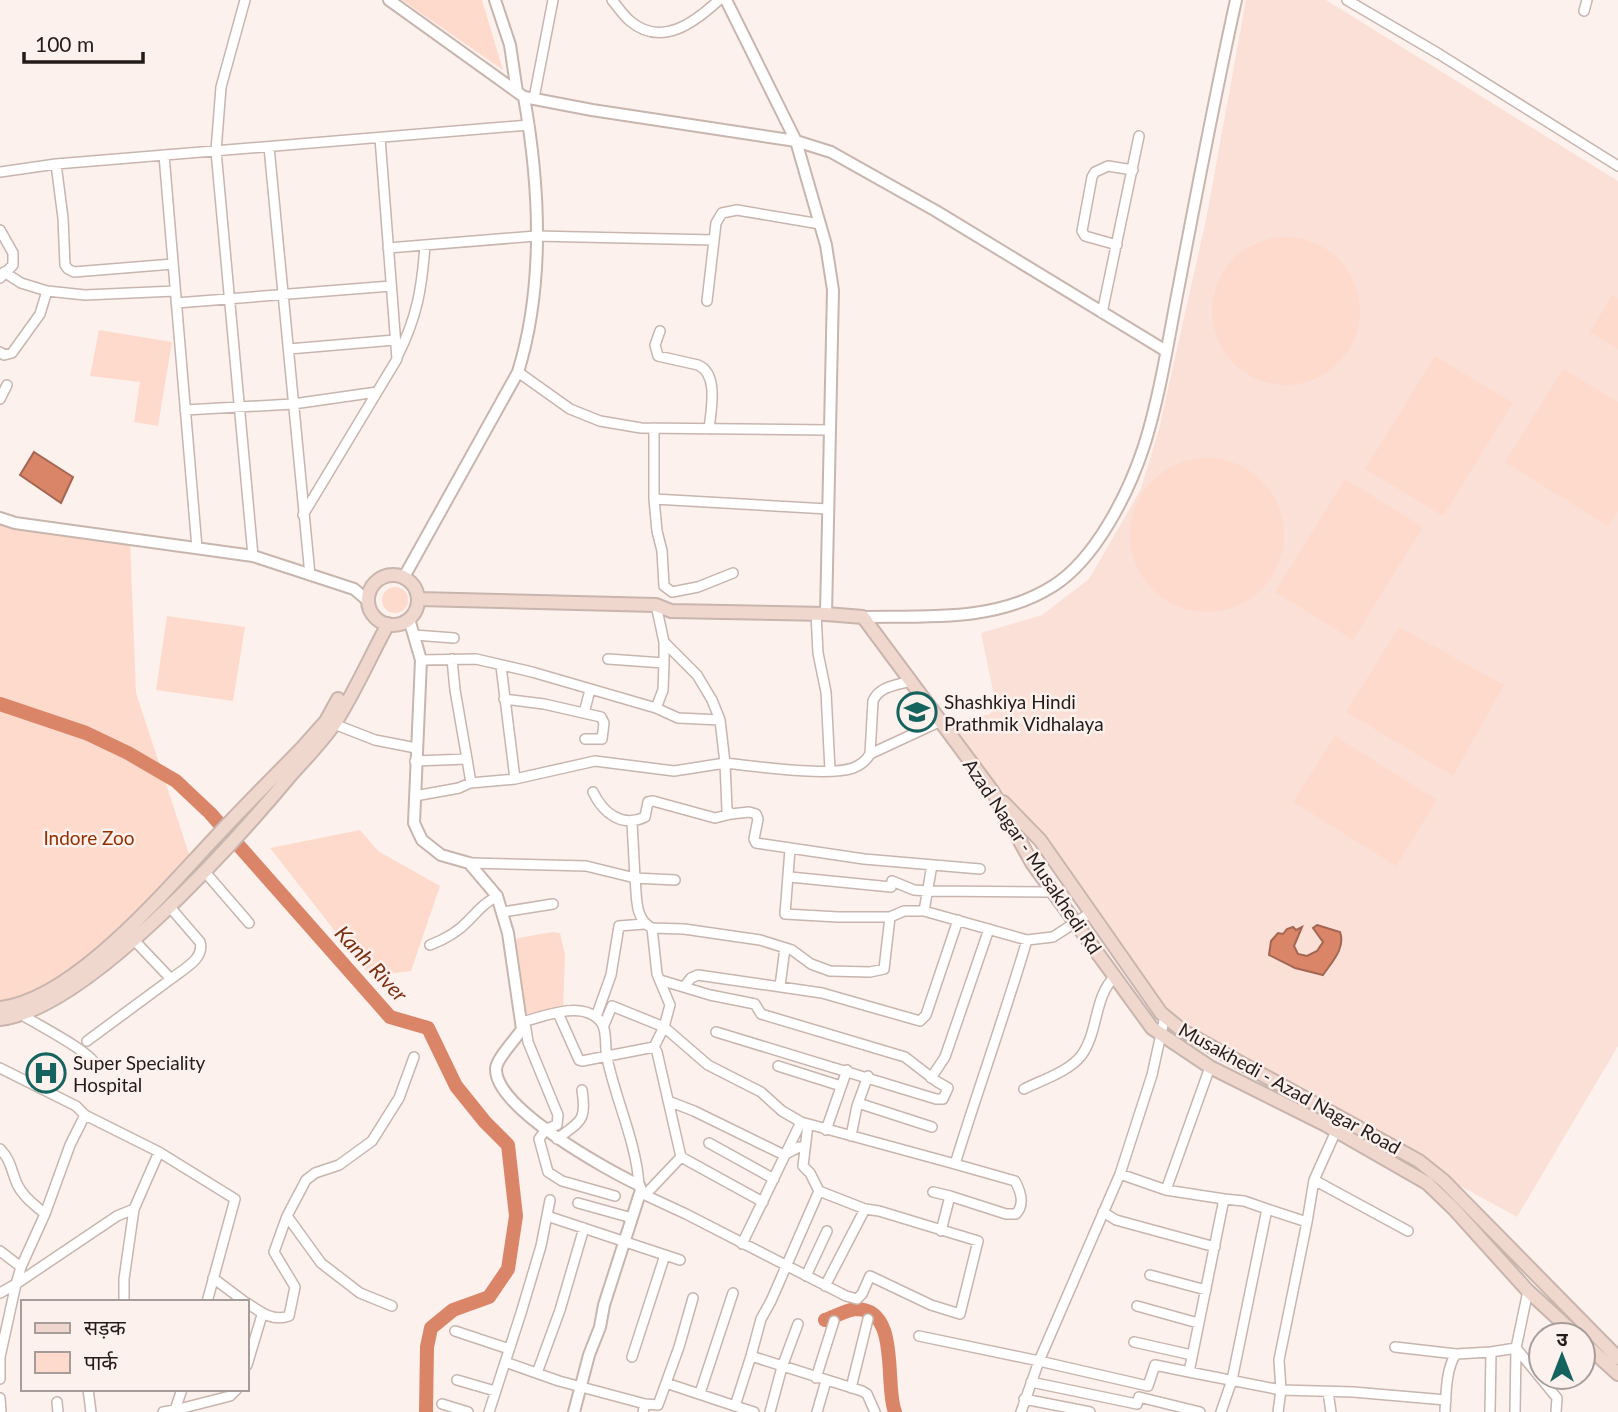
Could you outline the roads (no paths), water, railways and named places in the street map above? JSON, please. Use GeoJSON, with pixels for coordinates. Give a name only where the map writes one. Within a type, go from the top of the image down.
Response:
{"type":"FeatureCollection","features":[{"type":"Feature","properties":{"kind":"main road"},"geometry":{"type":"LineString","coordinates":[[393,574],[404,577],[413,584],[418,599],[415,611],[409,619],[399,624],[385,624],[373,616],[367,600],[370,589],[377,580],[393,574]]}},
{"type":"Feature","properties":{"kind":"main road"},"geometry":{"type":"LineString","coordinates":[[418,599],[656,605],[671,611],[821,613],[863,617]]}},
{"type":"Feature","properties":{"kind":"main road","name":"Azad Nagar - Musakhedi Rd"},"geometry":{"type":"LineString","coordinates":[[863,617],[993,792],[1032,863],[1155,1032]]}},
{"type":"Feature","properties":{"kind":"main road"},"geometry":{"type":"LineString","coordinates":[[0,1019],[43,1007],[65,992],[133,939],[205,872],[253,821],[334,724],[385,624]]}},
{"type":"Feature","properties":{"kind":"main road"},"geometry":{"type":"LineString","coordinates":[[0,1008],[39,996],[88,964],[126,931],[326,721],[385,624]]}},
{"type":"Feature","properties":{"kind":"main road","name":"Musakhedi - Azad Nagar Road"},"geometry":{"type":"LineString","coordinates":[[993,792],[1040,840],[1135,979],[1165,1016],[1183,1031],[1419,1161],[1444,1181],[1618,1358]]}},
{"type":"Feature","properties":{"kind":"main road"},"geometry":{"type":"LineString","coordinates":[[1155,1032],[1210,1067],[1331,1128],[1427,1182],[1528,1291],[1561,1321]]}},
{"type":"Feature","properties":{"kind":"main road"},"geometry":{"type":"LineString","coordinates":[[1597,1355],[1618,1374]]}},
{"type":"Feature","properties":{"kind":"street"},"geometry":{"type":"LineString","coordinates":[[245,0],[221,87],[216,151],[253,556]]}},
{"type":"Feature","properties":{"kind":"street"},"geometry":{"type":"LineString","coordinates":[[390,0],[525,96],[592,110],[796,141],[831,152],[936,211],[1166,351]]}},
{"type":"Feature","properties":{"kind":"street"},"geometry":{"type":"LineString","coordinates":[[404,577],[518,372],[531,316],[536,236],[529,125],[525,96],[495,0]]}},
{"type":"Feature","properties":{"kind":"street"},"geometry":{"type":"LineString","coordinates":[[525,96],[553,0]]}},
{"type":"Feature","properties":{"kind":"street"},"geometry":{"type":"LineString","coordinates":[[612,0],[628,19],[641,29],[662,32],[685,27],[719,0]]}},
{"type":"Feature","properties":{"kind":"street"},"geometry":{"type":"LineString","coordinates":[[726,0],[796,141],[831,268],[833,290],[828,509],[817,653],[826,692],[830,770]]}},
{"type":"Feature","properties":{"kind":"street"},"geometry":{"type":"LineString","coordinates":[[863,617],[961,616],[988,612],[1054,586],[1080,561],[1105,529],[1131,479],[1144,445],[1166,351],[1214,98],[1236,0]]}},
{"type":"Feature","properties":{"kind":"street"},"geometry":{"type":"LineString","coordinates":[[1347,0],[1618,166]]}},
{"type":"Feature","properties":{"kind":"street"},"geometry":{"type":"LineString","coordinates":[[1584,11],[1587,0]]}},
{"type":"Feature","properties":{"kind":"street"},"geometry":{"type":"LineString","coordinates":[[0,172],[56,164],[529,125]]}},
{"type":"Feature","properties":{"kind":"street"},"geometry":{"type":"LineString","coordinates":[[1102,313],[1139,136]]}},
{"type":"Feature","properties":{"kind":"street"},"geometry":{"type":"LineString","coordinates":[[380,138],[397,359]]}},
{"type":"Feature","properties":{"kind":"street"},"geometry":{"type":"LineString","coordinates":[[269,147],[310,575]]}},
{"type":"Feature","properties":{"kind":"street"},"geometry":{"type":"LineString","coordinates":[[164,155],[197,548]]}},
{"type":"Feature","properties":{"kind":"street"},"geometry":{"type":"LineString","coordinates":[[56,164],[63,218],[65,265],[68,270],[74,272],[173,264]]}},
{"type":"Feature","properties":{"kind":"street"},"geometry":{"type":"LineString","coordinates":[[1117,245],[1085,236],[1082,231],[1092,177],[1095,172],[1108,166],[1133,170]]}},
{"type":"Feature","properties":{"kind":"street"},"geometry":{"type":"LineString","coordinates":[[707,300],[713,240],[719,217],[737,209],[820,224]]}},
{"type":"Feature","properties":{"kind":"street"},"geometry":{"type":"LineString","coordinates":[[0,230],[13,253],[13,265],[2,275],[21,283],[47,292],[85,295],[175,291]]}},
{"type":"Feature","properties":{"kind":"street"},"geometry":{"type":"LineString","coordinates":[[388,248],[536,236],[713,240]]}},
{"type":"Feature","properties":{"kind":"street"},"geometry":{"type":"LineString","coordinates":[[303,515],[410,333],[421,292],[425,245]]}},
{"type":"Feature","properties":{"kind":"street"},"geometry":{"type":"LineString","coordinates":[[176,303],[391,286]]}},
{"type":"Feature","properties":{"kind":"street"},"geometry":{"type":"LineString","coordinates":[[0,352],[4,355],[12,353],[40,314],[47,292]]}},
{"type":"Feature","properties":{"kind":"street"},"geometry":{"type":"LineString","coordinates":[[660,331],[655,345],[658,356],[698,365],[708,373],[712,394],[709,429]]}},
{"type":"Feature","properties":{"kind":"street"},"geometry":{"type":"LineString","coordinates":[[289,349],[396,340]]}},
{"type":"Feature","properties":{"kind":"street"},"geometry":{"type":"LineString","coordinates":[[518,372],[570,409],[600,421],[654,428],[830,430]]}},
{"type":"Feature","properties":{"kind":"street"},"geometry":{"type":"LineString","coordinates":[[0,399],[7,385]]}},
{"type":"Feature","properties":{"kind":"street"},"geometry":{"type":"LineString","coordinates":[[185,410],[293,404],[377,392]]}},
{"type":"Feature","properties":{"kind":"street"},"geometry":{"type":"LineString","coordinates":[[654,428],[654,499],[662,551],[662,581],[667,590],[672,592],[698,587],[733,572]]}},
{"type":"Feature","properties":{"kind":"street"},"geometry":{"type":"LineString","coordinates":[[654,499],[828,509]]}},
{"type":"Feature","properties":{"kind":"street"},"geometry":{"type":"LineString","coordinates":[[0,518],[15,523],[253,556],[354,589],[367,600]]}},
{"type":"Feature","properties":{"kind":"street"},"geometry":{"type":"LineString","coordinates":[[656,605],[664,642],[663,690],[656,708]]}},
{"type":"Feature","properties":{"kind":"street"},"geometry":{"type":"LineString","coordinates":[[409,619],[421,660],[414,823],[422,840],[441,855],[469,863],[586,866],[635,878],[675,880]]}},
{"type":"Feature","properties":{"kind":"street"},"geometry":{"type":"LineString","coordinates":[[414,635],[454,638]]}},
{"type":"Feature","properties":{"kind":"street"},"geometry":{"type":"LineString","coordinates":[[664,642],[705,687],[720,720],[726,806],[731,814]]}},
{"type":"Feature","properties":{"kind":"street"},"geometry":{"type":"LineString","coordinates":[[452,659],[471,783]]}},
{"type":"Feature","properties":{"kind":"street"},"geometry":{"type":"LineString","coordinates":[[421,660],[476,659],[656,708],[678,718],[720,720]]}},
{"type":"Feature","properties":{"kind":"street"},"geometry":{"type":"LineString","coordinates":[[608,659],[664,663]]}},
{"type":"Feature","properties":{"kind":"street"},"geometry":{"type":"LineString","coordinates":[[501,666],[515,779]]}},
{"type":"Feature","properties":{"kind":"street"},"geometry":{"type":"LineString","coordinates":[[415,796],[459,788],[471,783],[515,779],[595,761],[674,771],[725,763],[852,769],[865,762],[870,754],[873,701],[876,694],[880,690],[911,681]]}},
{"type":"Feature","properties":{"kind":"street"},"geometry":{"type":"LineString","coordinates":[[584,713],[590,690]]}},
{"type":"Feature","properties":{"kind":"street"},"geometry":{"type":"LineString","coordinates":[[504,699],[544,704],[601,717],[604,723],[602,739],[585,739]]}},
{"type":"Feature","properties":{"kind":"street"},"geometry":{"type":"LineString","coordinates":[[870,754],[939,722]]}},
{"type":"Feature","properties":{"kind":"street"},"geometry":{"type":"LineString","coordinates":[[334,724],[375,740],[416,748]]}},
{"type":"Feature","properties":{"kind":"street"},"geometry":{"type":"LineString","coordinates":[[415,761],[467,759]]}},
{"type":"Feature","properties":{"kind":"street"},"geometry":{"type":"LineString","coordinates":[[593,792],[606,812],[614,818],[632,822],[645,817],[648,802],[653,801],[715,818],[744,812],[756,814],[758,819],[755,841],[790,849],[980,869]]}},
{"type":"Feature","properties":{"kind":"street"},"geometry":{"type":"LineString","coordinates":[[632,822],[639,915],[648,926],[660,980],[670,1005],[664,1027],[654,1047]]}},
{"type":"Feature","properties":{"kind":"street"},"geometry":{"type":"LineString","coordinates":[[790,849],[790,877],[785,914],[847,918],[890,917],[904,911],[924,911],[1027,940],[1053,937],[1090,913]]}},
{"type":"Feature","properties":{"kind":"street"},"geometry":{"type":"LineString","coordinates":[[469,863],[496,896],[503,912],[528,1042],[557,1110],[559,1122],[546,1129],[538,1142],[548,1172],[562,1181],[615,1196]]}},
{"type":"Feature","properties":{"kind":"street"},"geometry":{"type":"LineString","coordinates":[[924,911],[932,865]]}},
{"type":"Feature","properties":{"kind":"street"},"geometry":{"type":"LineString","coordinates":[[205,872],[249,923]]}},
{"type":"Feature","properties":{"kind":"street"},"geometry":{"type":"LineString","coordinates":[[790,877],[891,887],[892,881],[914,890],[927,891],[1054,892]]}},
{"type":"Feature","properties":{"kind":"street"},"geometry":{"type":"LineString","coordinates":[[430,946],[456,931],[481,905],[496,896]]}},
{"type":"Feature","properties":{"kind":"street"},"geometry":{"type":"LineString","coordinates":[[503,912],[553,904]]}},
{"type":"Feature","properties":{"kind":"street"},"geometry":{"type":"LineString","coordinates":[[87,1041],[200,955],[200,942],[169,906]]}},
{"type":"Feature","properties":{"kind":"street"},"geometry":{"type":"LineString","coordinates":[[596,1017],[611,975],[619,926],[684,929],[760,940],[792,950],[811,964],[830,971],[880,971],[884,969],[890,917]]}},
{"type":"Feature","properties":{"kind":"street"},"geometry":{"type":"LineString","coordinates":[[684,987],[691,978],[698,975],[780,986],[822,993],[920,1021],[926,1015],[958,920]]}},
{"type":"Feature","properties":{"kind":"street"},"geometry":{"type":"LineString","coordinates":[[931,1078],[945,1057],[989,929]]}},
{"type":"Feature","properties":{"kind":"street"},"geometry":{"type":"LineString","coordinates":[[133,939],[171,979]]}},
{"type":"Feature","properties":{"kind":"street"},"geometry":{"type":"LineString","coordinates":[[955,1164],[1027,940]]}},
{"type":"Feature","properties":{"kind":"street"},"geometry":{"type":"LineString","coordinates":[[780,986],[785,948]]}},
{"type":"Feature","properties":{"kind":"street"},"geometry":{"type":"LineString","coordinates":[[1024,1089],[1068,1067],[1080,1057],[1105,987],[1115,976]]}},
{"type":"Feature","properties":{"kind":"street"},"geometry":{"type":"LineString","coordinates":[[660,980],[710,995],[755,1004],[761,1014],[905,1057],[947,1088],[943,1099],[936,1099],[868,1076],[716,1032]]}},
{"type":"Feature","properties":{"kind":"street"},"geometry":{"type":"LineString","coordinates":[[642,1190],[632,1141],[619,1105],[607,1057],[604,1025],[612,1006],[664,1027],[708,1065],[761,1092],[782,1111],[804,1123],[887,1143],[1015,1181],[1021,1192],[1021,1206],[1016,1214],[1006,1214],[933,1192]]}},
{"type":"Feature","properties":{"kind":"street"},"geometry":{"type":"LineString","coordinates":[[523,1022],[577,1011],[596,1017],[604,1025]]}},
{"type":"Feature","properties":{"kind":"street"},"geometry":{"type":"LineString","coordinates":[[558,1013],[582,1062],[654,1047]]}},
{"type":"Feature","properties":{"kind":"street"},"geometry":{"type":"LineString","coordinates":[[22,1015],[78,1048],[94,1060],[96,1065]]}},
{"type":"Feature","properties":{"kind":"street"},"geometry":{"type":"LineString","coordinates":[[1021,1412],[1039,1361],[1120,1174],[1152,1075],[1155,1032],[1165,1016]]}},
{"type":"Feature","properties":{"kind":"street"},"geometry":{"type":"LineString","coordinates":[[523,1022],[516,1041],[498,1060],[498,1080],[516,1104],[557,1139],[642,1190],[840,1294],[858,1299],[870,1276],[931,1306],[960,1314],[979,1243],[865,1209],[819,1191],[810,1173],[803,1166],[804,1123]]}},
{"type":"Feature","properties":{"kind":"street"},"geometry":{"type":"LineString","coordinates":[[654,1047],[681,1157],[763,1202]]}},
{"type":"Feature","properties":{"kind":"street"},"geometry":{"type":"LineString","coordinates":[[248,1304],[262,1315],[284,1318],[289,1316],[295,1287],[274,1252],[286,1216],[306,1180],[315,1173],[339,1165],[372,1141],[399,1098],[414,1057]]}},
{"type":"Feature","properties":{"kind":"street"},"geometry":{"type":"LineString","coordinates":[[778,1066],[841,1086]]}},
{"type":"Feature","properties":{"kind":"street"},"geometry":{"type":"LineString","coordinates":[[1166,1190],[1210,1067]]}},
{"type":"Feature","properties":{"kind":"street"},"geometry":{"type":"LineString","coordinates":[[0,1068],[76,1105],[85,1115],[159,1152],[235,1199],[207,1300]]}},
{"type":"Feature","properties":{"kind":"street"},"geometry":{"type":"LineString","coordinates":[[825,1130],[847,1070]]}},
{"type":"Feature","properties":{"kind":"street"},"geometry":{"type":"LineString","coordinates":[[851,1136],[858,1103],[868,1076]]}},
{"type":"Feature","properties":{"kind":"street"},"geometry":{"type":"LineString","coordinates":[[557,1139],[584,1116],[582,1090]]}},
{"type":"Feature","properties":{"kind":"street"},"geometry":{"type":"LineString","coordinates":[[668,1101],[784,1155]]}},
{"type":"Feature","properties":{"kind":"street"},"geometry":{"type":"LineString","coordinates":[[858,1103],[932,1127]]}},
{"type":"Feature","properties":{"kind":"street"},"geometry":{"type":"LineString","coordinates":[[1278,1412],[1281,1390],[1279,1360],[1314,1180],[1331,1128],[1331,1112]]}},
{"type":"Feature","properties":{"kind":"street"},"geometry":{"type":"LineString","coordinates":[[0,1379],[0,1357],[21,1267],[45,1213],[70,1145],[85,1115]]}},
{"type":"Feature","properties":{"kind":"street"},"geometry":{"type":"LineString","coordinates":[[742,1244],[784,1155],[804,1123]]}},
{"type":"Feature","properties":{"kind":"street"},"geometry":{"type":"LineString","coordinates":[[709,1143],[774,1179]]}},
{"type":"Feature","properties":{"kind":"street"},"geometry":{"type":"LineString","coordinates":[[784,1155],[804,1147]]}},
{"type":"Feature","properties":{"kind":"street"},"geometry":{"type":"LineString","coordinates":[[0,1149],[10,1159],[17,1185],[25,1196],[45,1213]]}},
{"type":"Feature","properties":{"kind":"street"},"geometry":{"type":"LineString","coordinates":[[124,1300],[124,1279],[134,1209],[159,1152]]}},
{"type":"Feature","properties":{"kind":"street"},"geometry":{"type":"LineString","coordinates":[[574,1412],[604,1305],[642,1190],[681,1157]]}},
{"type":"Feature","properties":{"kind":"street"},"geometry":{"type":"LineString","coordinates":[[1120,1174],[1166,1190],[1244,1201],[1307,1222]]}},
{"type":"Feature","properties":{"kind":"street"},"geometry":{"type":"LineString","coordinates":[[1314,1180],[1408,1231]]}},
{"type":"Feature","properties":{"kind":"street"},"geometry":{"type":"LineString","coordinates":[[735,1406],[768,1305],[819,1191]]}},
{"type":"Feature","properties":{"kind":"street"},"geometry":{"type":"LineString","coordinates":[[941,1231],[950,1196]]}},
{"type":"Feature","properties":{"kind":"street"},"geometry":{"type":"LineString","coordinates":[[1189,1372],[1224,1199]]}},
{"type":"Feature","properties":{"kind":"street"},"geometry":{"type":"LineString","coordinates":[[489,1412],[541,1247],[550,1200]]}},
{"type":"Feature","properties":{"kind":"street"},"geometry":{"type":"LineString","coordinates":[[578,1203],[632,1218]]}},
{"type":"Feature","properties":{"kind":"street"},"geometry":{"type":"LineString","coordinates":[[0,1293],[117,1216],[134,1209]]}},
{"type":"Feature","properties":{"kind":"street"},"geometry":{"type":"LineString","coordinates":[[825,1286],[865,1209]]}},
{"type":"Feature","properties":{"kind":"street"},"geometry":{"type":"LineString","coordinates":[[1221,1412],[1232,1380],[1267,1209]]}},
{"type":"Feature","properties":{"kind":"street"},"geometry":{"type":"LineString","coordinates":[[1102,1212],[1116,1220],[1215,1248]]}},
{"type":"Feature","properties":{"kind":"street"},"geometry":{"type":"LineString","coordinates":[[286,1216],[320,1263],[360,1293],[392,1306]]}},
{"type":"Feature","properties":{"kind":"street"},"geometry":{"type":"LineString","coordinates":[[547,1216],[680,1260]]}},
{"type":"Feature","properties":{"kind":"street"},"geometry":{"type":"LineString","coordinates":[[537,1373],[560,1310],[584,1228]]}},
{"type":"Feature","properties":{"kind":"street"},"geometry":{"type":"LineString","coordinates":[[806,1276],[827,1231]]}},
{"type":"Feature","properties":{"kind":"street"},"geometry":{"type":"LineString","coordinates":[[0,1251],[21,1267]]}},
{"type":"Feature","properties":{"kind":"street"},"geometry":{"type":"LineString","coordinates":[[632,1357],[665,1255]]}},
{"type":"Feature","properties":{"kind":"street"},"geometry":{"type":"LineString","coordinates":[[1150,1275],[1206,1290]]}},
{"type":"Feature","properties":{"kind":"street"},"geometry":{"type":"LineString","coordinates":[[213,1278],[243,1300]]}},
{"type":"Feature","properties":{"kind":"street"},"geometry":{"type":"LineString","coordinates":[[1515,1412],[1516,1348],[1528,1291]]}},
{"type":"Feature","properties":{"kind":"street"},"geometry":{"type":"LineString","coordinates":[[700,1393],[733,1293]]}},
{"type":"Feature","properties":{"kind":"street"},"geometry":{"type":"LineString","coordinates":[[505,1362],[644,1408],[658,1405],[693,1298]]}},
{"type":"Feature","properties":{"kind":"street"},"geometry":{"type":"LineString","coordinates":[[1137,1306],[1198,1323]]}},
{"type":"Feature","properties":{"kind":"street"},"geometry":{"type":"LineString","coordinates":[[248,1362],[262,1315]]}},
{"type":"Feature","properties":{"kind":"street"},"geometry":{"type":"LineString","coordinates":[[851,1388],[868,1319]]}},
{"type":"Feature","properties":{"kind":"street"},"geometry":{"type":"LineString","coordinates":[[816,1378],[834,1321]]}},
{"type":"Feature","properties":{"kind":"street"},"geometry":{"type":"LineString","coordinates":[[770,1412],[782,1367],[798,1324]]}},
{"type":"Feature","properties":{"kind":"street"},"geometry":{"type":"LineString","coordinates":[[455,1331],[509,1349]]}},
{"type":"Feature","properties":{"kind":"street"},"geometry":{"type":"LineString","coordinates":[[919,1336],[1148,1386],[1155,1365],[1281,1390],[1353,1392],[1446,1400]]}},
{"type":"Feature","properties":{"kind":"street"},"geometry":{"type":"LineString","coordinates":[[1134,1342],[1192,1355]]}},
{"type":"Feature","properties":{"kind":"street"},"geometry":{"type":"LineString","coordinates":[[1395,1347],[1456,1354],[1516,1348]]}},
{"type":"Feature","properties":{"kind":"street"},"geometry":{"type":"LineString","coordinates":[[1516,1348],[1557,1398],[1556,1412]]}},
{"type":"Feature","properties":{"kind":"street"},"geometry":{"type":"LineString","coordinates":[[1490,1412],[1491,1352]]}},
{"type":"Feature","properties":{"kind":"street"},"geometry":{"type":"LineString","coordinates":[[1445,1412],[1452,1360],[1456,1354]]}},
{"type":"Feature","properties":{"kind":"street"},"geometry":{"type":"LineString","coordinates":[[751,1356],[867,1394],[875,1412]]}},
{"type":"Feature","properties":{"kind":"street"},"geometry":{"type":"LineString","coordinates":[[457,1380],[495,1391]]}},
{"type":"Feature","properties":{"kind":"street"},"geometry":{"type":"LineString","coordinates":[[817,1412],[826,1381]]}},
{"type":"Feature","properties":{"kind":"street"},"geometry":{"type":"LineString","coordinates":[[1031,1382],[1135,1408],[1139,1397],[1200,1412]]}},
{"type":"Feature","properties":{"kind":"street"},"geometry":{"type":"LineString","coordinates":[[666,1383],[754,1412]]}},
{"type":"Feature","properties":{"kind":"street"},"geometry":{"type":"LineString","coordinates":[[89,1391],[91,1412]]}},
{"type":"Feature","properties":{"kind":"street"},"geometry":{"type":"LineString","coordinates":[[175,1410],[181,1391]]}},
{"type":"Feature","properties":{"kind":"street"},"geometry":{"type":"LineString","coordinates":[[163,1412],[230,1396],[235,1391]]}},
{"type":"Feature","properties":{"kind":"street"},"geometry":{"type":"LineString","coordinates":[[1328,1392],[1331,1412]]}},
{"type":"Feature","properties":{"kind":"street"},"geometry":{"type":"LineString","coordinates":[[0,1398],[1,1412]]}},
{"type":"Feature","properties":{"kind":"street"},"geometry":{"type":"LineString","coordinates":[[1024,1399],[1090,1412]]}},
{"type":"Feature","properties":{"kind":"street"},"geometry":{"type":"LineString","coordinates":[[442,1404],[468,1412]]}},
{"type":"Feature","properties":{"kind":"waterway","name":"Kanh River"},"geometry":{"type":"LineString","coordinates":[[0,704],[86,733],[128,753],[176,781],[210,813],[390,1017],[428,1028],[456,1086],[508,1145],[516,1216],[508,1269],[489,1297],[453,1310],[431,1328],[427,1347],[426,1412]]}},
{"type":"Feature","properties":{"kind":"waterway"},"geometry":{"type":"LineString","coordinates":[[825,1320],[856,1309],[870,1312],[880,1321],[888,1350],[895,1412]]}},
{"type":"Feature","properties":{"kind":"place","name":"Shashkiya Hindi Prathmik Vidhalaya"},"geometry":{"type":"Point","coordinates":[917,712]}},
{"type":"Feature","properties":{"kind":"place","name":"Super Speciality Hospital"},"geometry":{"type":"Point","coordinates":[46,1073]}},
{"type":"Feature","properties":{"kind":"park label","name":"Indore Zoo"},"geometry":{"type":"Point","coordinates":[89,837]}}]}
